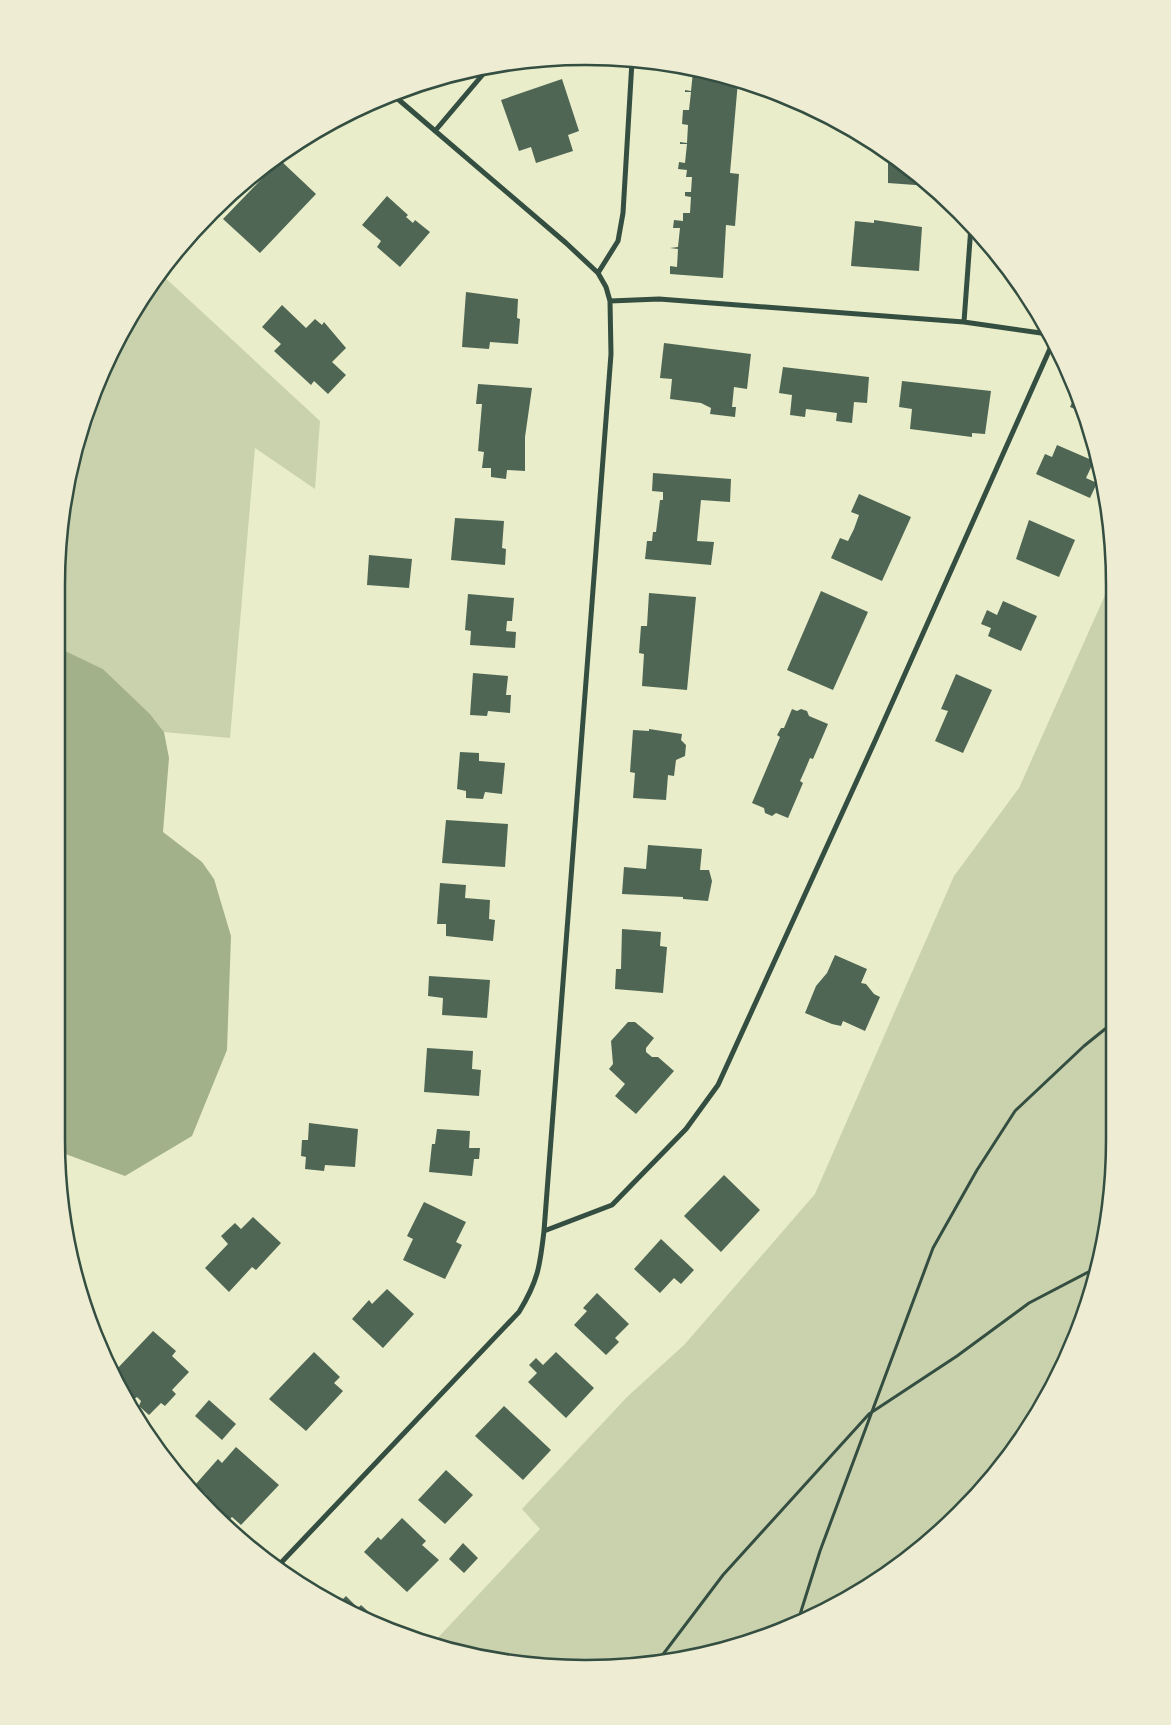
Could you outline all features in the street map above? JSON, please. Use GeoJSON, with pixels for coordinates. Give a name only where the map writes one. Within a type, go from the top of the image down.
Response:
{"type":"FeatureCollection","features":[{"type":"Feature","properties":{"kind":"street"},"geometry":{"type":"LineString","coordinates":[[598,273],[618,241],[623,213],[632,67]]}},
{"type":"Feature","properties":{"kind":"street"},"geometry":{"type":"LineString","coordinates":[[435,131],[482,75]]}},
{"type":"Feature","properties":{"kind":"street"},"geometry":{"type":"LineString","coordinates":[[282,1562],[519,1312],[534,1288],[540,1265],[544,1231],[611,354],[610,301],[606,287],[598,273],[566,242],[399,100]]}},
{"type":"Feature","properties":{"kind":"street"},"geometry":{"type":"LineString","coordinates":[[964,322],[970,235]]}},
{"type":"Feature","properties":{"kind":"street"},"geometry":{"type":"LineString","coordinates":[[610,301],[659,299],[964,322],[1040,333]]}},
{"type":"Feature","properties":{"kind":"street"},"geometry":{"type":"LineString","coordinates":[[544,1231],[612,1205],[686,1129],[718,1085],[875,741],[1049,350]]}},
{"type":"Feature","properties":{"kind":"path"},"geometry":{"type":"LineString","coordinates":[[800,1613],[820,1550],[869,1414],[933,1248],[977,1170],[1015,1111],[1084,1046],[1106,1028]]}},
{"type":"Feature","properties":{"kind":"path"},"geometry":{"type":"LineString","coordinates":[[662,1654],[723,1574],[869,1414],[957,1356],[1029,1303],[1089,1272]]}},
{"type":"Feature","properties":{"kind":"shaded area"},"geometry":{"type":"Polygon","coordinates":[[[166,279],[320,421],[315,489],[255,448],[230,738],[164,732],[150,714],[103,669],[65,651],[66,551],[69,518],[83,451],[105,386],[135,325],[166,279]]]}},
{"type":"Feature","properties":{"kind":"shaded area"},"geometry":{"type":"Polygon","coordinates":[[[1106,593],[1106,1140],[1102,1207],[1088,1274],[1066,1339],[1036,1400],[1018,1429],[977,1483],[954,1508],[902,1552],[846,1590],[785,1620],[753,1632],[687,1650],[653,1656],[586,1660],[518,1656],[484,1650],[438,1638],[540,1529],[522,1509],[627,1397],[685,1344],[815,1194],[954,876],[1019,788],[1106,593]]]}},
{"type":"Feature","properties":{"kind":"shaded area"},"geometry":{"type":"Polygon","coordinates":[[[65,651],[103,669],[150,714],[164,732],[169,758],[163,832],[202,862],[214,879],[231,936],[227,1050],[192,1136],[125,1176],[65,1154],[65,651]]]}},
{"type":"Feature","properties":{"kind":"building"},"geometry":{"type":"Polygon","coordinates":[[[693,76],[737,88],[730,173],[739,174],[735,226],[726,225],[723,278],[670,274],[670,266],[677,267],[678,249],[670,248],[678,247],[680,228],[673,228],[674,220],[683,221],[683,213],[690,213],[691,197],[685,196],[685,192],[691,192],[692,177],[686,177],[687,170],[678,169],[679,162],[685,163],[687,144],[680,144],[680,142],[687,143],[688,125],[682,124],[683,110],[689,110],[691,92],[685,92],[685,90],[691,91],[693,76]]]}},
{"type":"Feature","properties":{"kind":"building"},"geometry":{"type":"Polygon","coordinates":[[[562,79],[579,131],[568,135],[573,151],[536,163],[531,147],[519,151],[501,100],[562,79]]]}},
{"type":"Feature","properties":{"kind":"building"},"geometry":{"type":"Polygon","coordinates":[[[283,163],[316,194],[260,253],[223,219],[263,178],[283,163]]]}},
{"type":"Feature","properties":{"kind":"building"},"geometry":{"type":"Polygon","coordinates":[[[888,163],[918,185],[888,183],[888,163]]]}},
{"type":"Feature","properties":{"kind":"building"},"geometry":{"type":"Polygon","coordinates":[[[387,196],[408,215],[406,217],[413,223],[415,220],[430,232],[400,267],[377,247],[381,241],[362,225],[387,196]]]}},
{"type":"Feature","properties":{"kind":"building"},"geometry":{"type":"Polygon","coordinates":[[[874,220],[922,227],[919,271],[851,266],[855,221],[874,223],[874,220]]]}},
{"type":"Feature","properties":{"kind":"building"},"geometry":{"type":"Polygon","coordinates":[[[466,292],[518,299],[517,318],[520,319],[518,344],[490,342],[489,349],[462,347],[466,292]]]}},
{"type":"Feature","properties":{"kind":"building"},"geometry":{"type":"Polygon","coordinates":[[[282,305],[306,328],[315,319],[322,325],[324,322],[346,348],[332,362],[346,375],[328,394],[314,381],[311,385],[274,351],[281,344],[262,327],[282,305]]]}},
{"type":"Feature","properties":{"kind":"building"},"geometry":{"type":"Polygon","coordinates":[[[664,343],[751,354],[747,389],[734,387],[732,407],[736,407],[735,417],[710,414],[711,408],[701,403],[670,399],[672,379],[660,378],[664,343]]]}},
{"type":"Feature","properties":{"kind":"building"},"geometry":{"type":"Polygon","coordinates":[[[783,367],[869,377],[867,403],[854,402],[852,423],[836,421],[837,413],[822,411],[806,409],[805,417],[790,415],[792,395],[779,393],[783,367]]]}},
{"type":"Feature","properties":{"kind":"building"},"geometry":{"type":"Polygon","coordinates":[[[902,381],[991,391],[985,434],[972,433],[972,437],[910,429],[912,409],[899,407],[902,381]]]}},
{"type":"Feature","properties":{"kind":"building"},"geometry":{"type":"Polygon","coordinates":[[[478,384],[532,388],[525,437],[525,471],[507,470],[506,479],[491,477],[491,468],[482,468],[484,452],[478,451],[482,404],[476,404],[478,384]]]}},
{"type":"Feature","properties":{"kind":"building"},"geometry":{"type":"Polygon","coordinates":[[[1057,445],[1090,459],[1092,466],[1086,478],[1096,482],[1096,485],[1090,498],[1036,474],[1045,454],[1052,457],[1057,445]]]}},
{"type":"Feature","properties":{"kind":"building"},"geometry":{"type":"Polygon","coordinates":[[[653,473],[731,479],[730,502],[701,500],[697,541],[714,542],[711,565],[645,559],[647,541],[652,541],[653,532],[656,532],[660,500],[663,500],[663,492],[652,491],[653,473]]]}},
{"type":"Feature","properties":{"kind":"building"},"geometry":{"type":"Polygon","coordinates":[[[859,494],[911,517],[882,581],[831,558],[840,538],[848,541],[854,529],[859,515],[851,512],[859,494]]]}},
{"type":"Feature","properties":{"kind":"building"},"geometry":{"type":"Polygon","coordinates":[[[455,518],[504,521],[502,548],[506,549],[505,565],[451,560],[455,518]]]}},
{"type":"Feature","properties":{"kind":"building"},"geometry":{"type":"Polygon","coordinates":[[[1029,520],[1075,540],[1059,577],[1016,559],[1029,520]]]}},
{"type":"Feature","properties":{"kind":"building"},"geometry":{"type":"Polygon","coordinates":[[[369,555],[412,559],[409,588],[367,585],[369,555]]]}},
{"type":"Feature","properties":{"kind":"building"},"geometry":{"type":"Polygon","coordinates":[[[821,591],[868,612],[833,690],[787,670],[821,591]]]}},
{"type":"Feature","properties":{"kind":"building"},"geometry":{"type":"Polygon","coordinates":[[[649,593],[696,597],[687,690],[642,686],[644,654],[639,653],[641,626],[647,626],[649,593]]]}},
{"type":"Feature","properties":{"kind":"building"},"geometry":{"type":"Polygon","coordinates":[[[468,594],[514,598],[512,621],[507,621],[506,631],[516,632],[515,648],[470,645],[471,631],[465,630],[468,594]]]}},
{"type":"Feature","properties":{"kind":"building"},"geometry":{"type":"Polygon","coordinates":[[[1003,601],[1037,616],[1021,651],[988,636],[991,628],[981,624],[987,610],[997,615],[1003,601]]]}},
{"type":"Feature","properties":{"kind":"building"},"geometry":{"type":"Polygon","coordinates":[[[473,673],[508,676],[506,695],[511,695],[510,713],[488,711],[487,716],[470,715],[473,673]]]}},
{"type":"Feature","properties":{"kind":"building"},"geometry":{"type":"Polygon","coordinates":[[[956,674],[992,690],[963,753],[935,741],[948,711],[941,709],[956,674]]]}},
{"type":"Feature","properties":{"kind":"building"},"geometry":{"type":"Polygon","coordinates":[[[792,709],[807,711],[809,716],[828,724],[813,759],[810,758],[800,781],[803,783],[788,818],[776,813],[772,816],[765,813],[764,808],[752,803],[780,737],[777,735],[781,728],[784,728],[792,709]]]}},
{"type":"Feature","properties":{"kind":"building"},"geometry":{"type":"Polygon","coordinates":[[[649,729],[682,734],[681,740],[686,745],[685,756],[676,760],[674,776],[668,775],[666,800],[633,798],[635,773],[630,772],[633,730],[649,731],[649,729]]]}},
{"type":"Feature","properties":{"kind":"building"},"geometry":{"type":"Polygon","coordinates":[[[460,752],[479,753],[479,761],[505,763],[502,794],[485,792],[483,799],[466,798],[466,791],[457,789],[460,752]]]}},
{"type":"Feature","properties":{"kind":"building"},"geometry":{"type":"Polygon","coordinates":[[[446,820],[508,824],[505,867],[442,863],[446,820]]]}},
{"type":"Feature","properties":{"kind":"building"},"geometry":{"type":"Polygon","coordinates":[[[648,845],[702,849],[700,870],[709,870],[712,881],[708,901],[683,899],[683,897],[622,894],[624,867],[646,869],[648,845]]]}},
{"type":"Feature","properties":{"kind":"building"},"geometry":{"type":"Polygon","coordinates":[[[440,883],[466,885],[465,898],[490,900],[489,919],[495,920],[493,941],[446,936],[446,924],[437,924],[440,883]]]}},
{"type":"Feature","properties":{"kind":"building"},"geometry":{"type":"Polygon","coordinates":[[[622,929],[661,932],[660,946],[667,947],[663,993],[615,989],[616,969],[621,969],[622,929]]]}},
{"type":"Feature","properties":{"kind":"building"},"geometry":{"type":"Polygon","coordinates":[[[835,955],[867,969],[861,983],[866,984],[874,994],[880,997],[865,1031],[843,1021],[841,1026],[805,1013],[816,986],[827,973],[835,955]]]}},
{"type":"Feature","properties":{"kind":"building"},"geometry":{"type":"Polygon","coordinates":[[[429,976],[490,980],[487,1018],[442,1015],[443,998],[428,996],[429,976]]]}},
{"type":"Feature","properties":{"kind":"building"},"geometry":{"type":"Polygon","coordinates":[[[628,1022],[635,1022],[654,1038],[646,1048],[646,1052],[652,1057],[658,1057],[674,1071],[636,1114],[615,1096],[625,1084],[609,1069],[613,1064],[611,1041],[628,1022]]]}},
{"type":"Feature","properties":{"kind":"building"},"geometry":{"type":"Polygon","coordinates":[[[427,1048],[473,1051],[472,1069],[481,1070],[479,1096],[424,1092],[427,1048]]]}},
{"type":"Feature","properties":{"kind":"building"},"geometry":{"type":"Polygon","coordinates":[[[309,1123],[358,1129],[355,1167],[325,1165],[324,1171],[305,1169],[306,1157],[301,1156],[302,1140],[308,1140],[309,1123]]]}},
{"type":"Feature","properties":{"kind":"building"},"geometry":{"type":"Polygon","coordinates":[[[437,1129],[470,1131],[469,1148],[480,1148],[479,1159],[474,1159],[472,1176],[429,1172],[432,1144],[435,1144],[437,1129]]]}},
{"type":"Feature","properties":{"kind":"building"},"geometry":{"type":"Polygon","coordinates":[[[724,1175],[760,1210],[721,1252],[684,1216],[724,1175]]]}},
{"type":"Feature","properties":{"kind":"building"},"geometry":{"type":"Polygon","coordinates":[[[424,1202],[466,1222],[456,1242],[462,1245],[445,1279],[403,1260],[413,1239],[407,1236],[424,1202]]]}},
{"type":"Feature","properties":{"kind":"building"},"geometry":{"type":"Polygon","coordinates":[[[253,1217],[281,1243],[256,1270],[252,1267],[229,1292],[205,1268],[228,1244],[221,1236],[235,1223],[241,1229],[253,1217]]]}},
{"type":"Feature","properties":{"kind":"building"},"geometry":{"type":"Polygon","coordinates":[[[661,1239],[694,1270],[681,1284],[674,1278],[660,1293],[634,1269],[661,1239]]]}},
{"type":"Feature","properties":{"kind":"building"},"geometry":{"type":"Polygon","coordinates":[[[387,1289],[414,1314],[383,1348],[352,1319],[369,1300],[372,1304],[387,1289]]]}},
{"type":"Feature","properties":{"kind":"building"},"geometry":{"type":"Polygon","coordinates":[[[597,1293],[629,1324],[615,1338],[619,1342],[606,1355],[574,1325],[587,1311],[583,1308],[597,1293]]]}},
{"type":"Feature","properties":{"kind":"building"},"geometry":{"type":"Polygon","coordinates":[[[153,1331],[176,1351],[172,1356],[189,1372],[172,1390],[176,1394],[165,1406],[161,1403],[149,1415],[139,1406],[141,1401],[137,1397],[134,1399],[118,1368],[153,1331]]]}},
{"type":"Feature","properties":{"kind":"building"},"geometry":{"type":"Polygon","coordinates":[[[314,1352],[340,1377],[334,1383],[343,1391],[306,1431],[269,1399],[314,1352]]]}},
{"type":"Feature","properties":{"kind":"building"},"geometry":{"type":"Polygon","coordinates":[[[556,1352],[594,1388],[566,1418],[528,1382],[537,1373],[529,1365],[536,1358],[543,1365],[556,1352]]]}},
{"type":"Feature","properties":{"kind":"building"},"geometry":{"type":"Polygon","coordinates":[[[209,1400],[236,1424],[222,1440],[195,1416],[209,1400]]]}},
{"type":"Feature","properties":{"kind":"building"},"geometry":{"type":"Polygon","coordinates":[[[504,1406],[551,1450],[523,1480],[475,1436],[504,1406]]]}},
{"type":"Feature","properties":{"kind":"building"},"geometry":{"type":"Polygon","coordinates":[[[236,1447],[279,1485],[241,1525],[232,1517],[230,1520],[195,1485],[218,1459],[222,1463],[236,1447]]]}},
{"type":"Feature","properties":{"kind":"building"},"geometry":{"type":"Polygon","coordinates":[[[446,1470],[473,1495],[445,1524],[418,1500],[446,1470]]]}},
{"type":"Feature","properties":{"kind":"building"},"geometry":{"type":"Polygon","coordinates":[[[402,1518],[426,1541],[422,1545],[439,1560],[407,1592],[364,1552],[378,1537],[381,1540],[402,1518]]]}},
{"type":"Feature","properties":{"kind":"building"},"geometry":{"type":"Polygon","coordinates":[[[463,1543],[478,1558],[464,1573],[449,1559],[463,1543]]]}},
{"type":"Feature","properties":{"kind":"building"},"geometry":{"type":"Polygon","coordinates":[[[346,1596],[357,1607],[355,1606],[343,1599],[346,1596]]]}},
{"type":"Feature","properties":{"kind":"building"},"geometry":{"type":"Polygon","coordinates":[[[361,1605],[369,1613],[358,1608],[361,1605]]]}}]}
